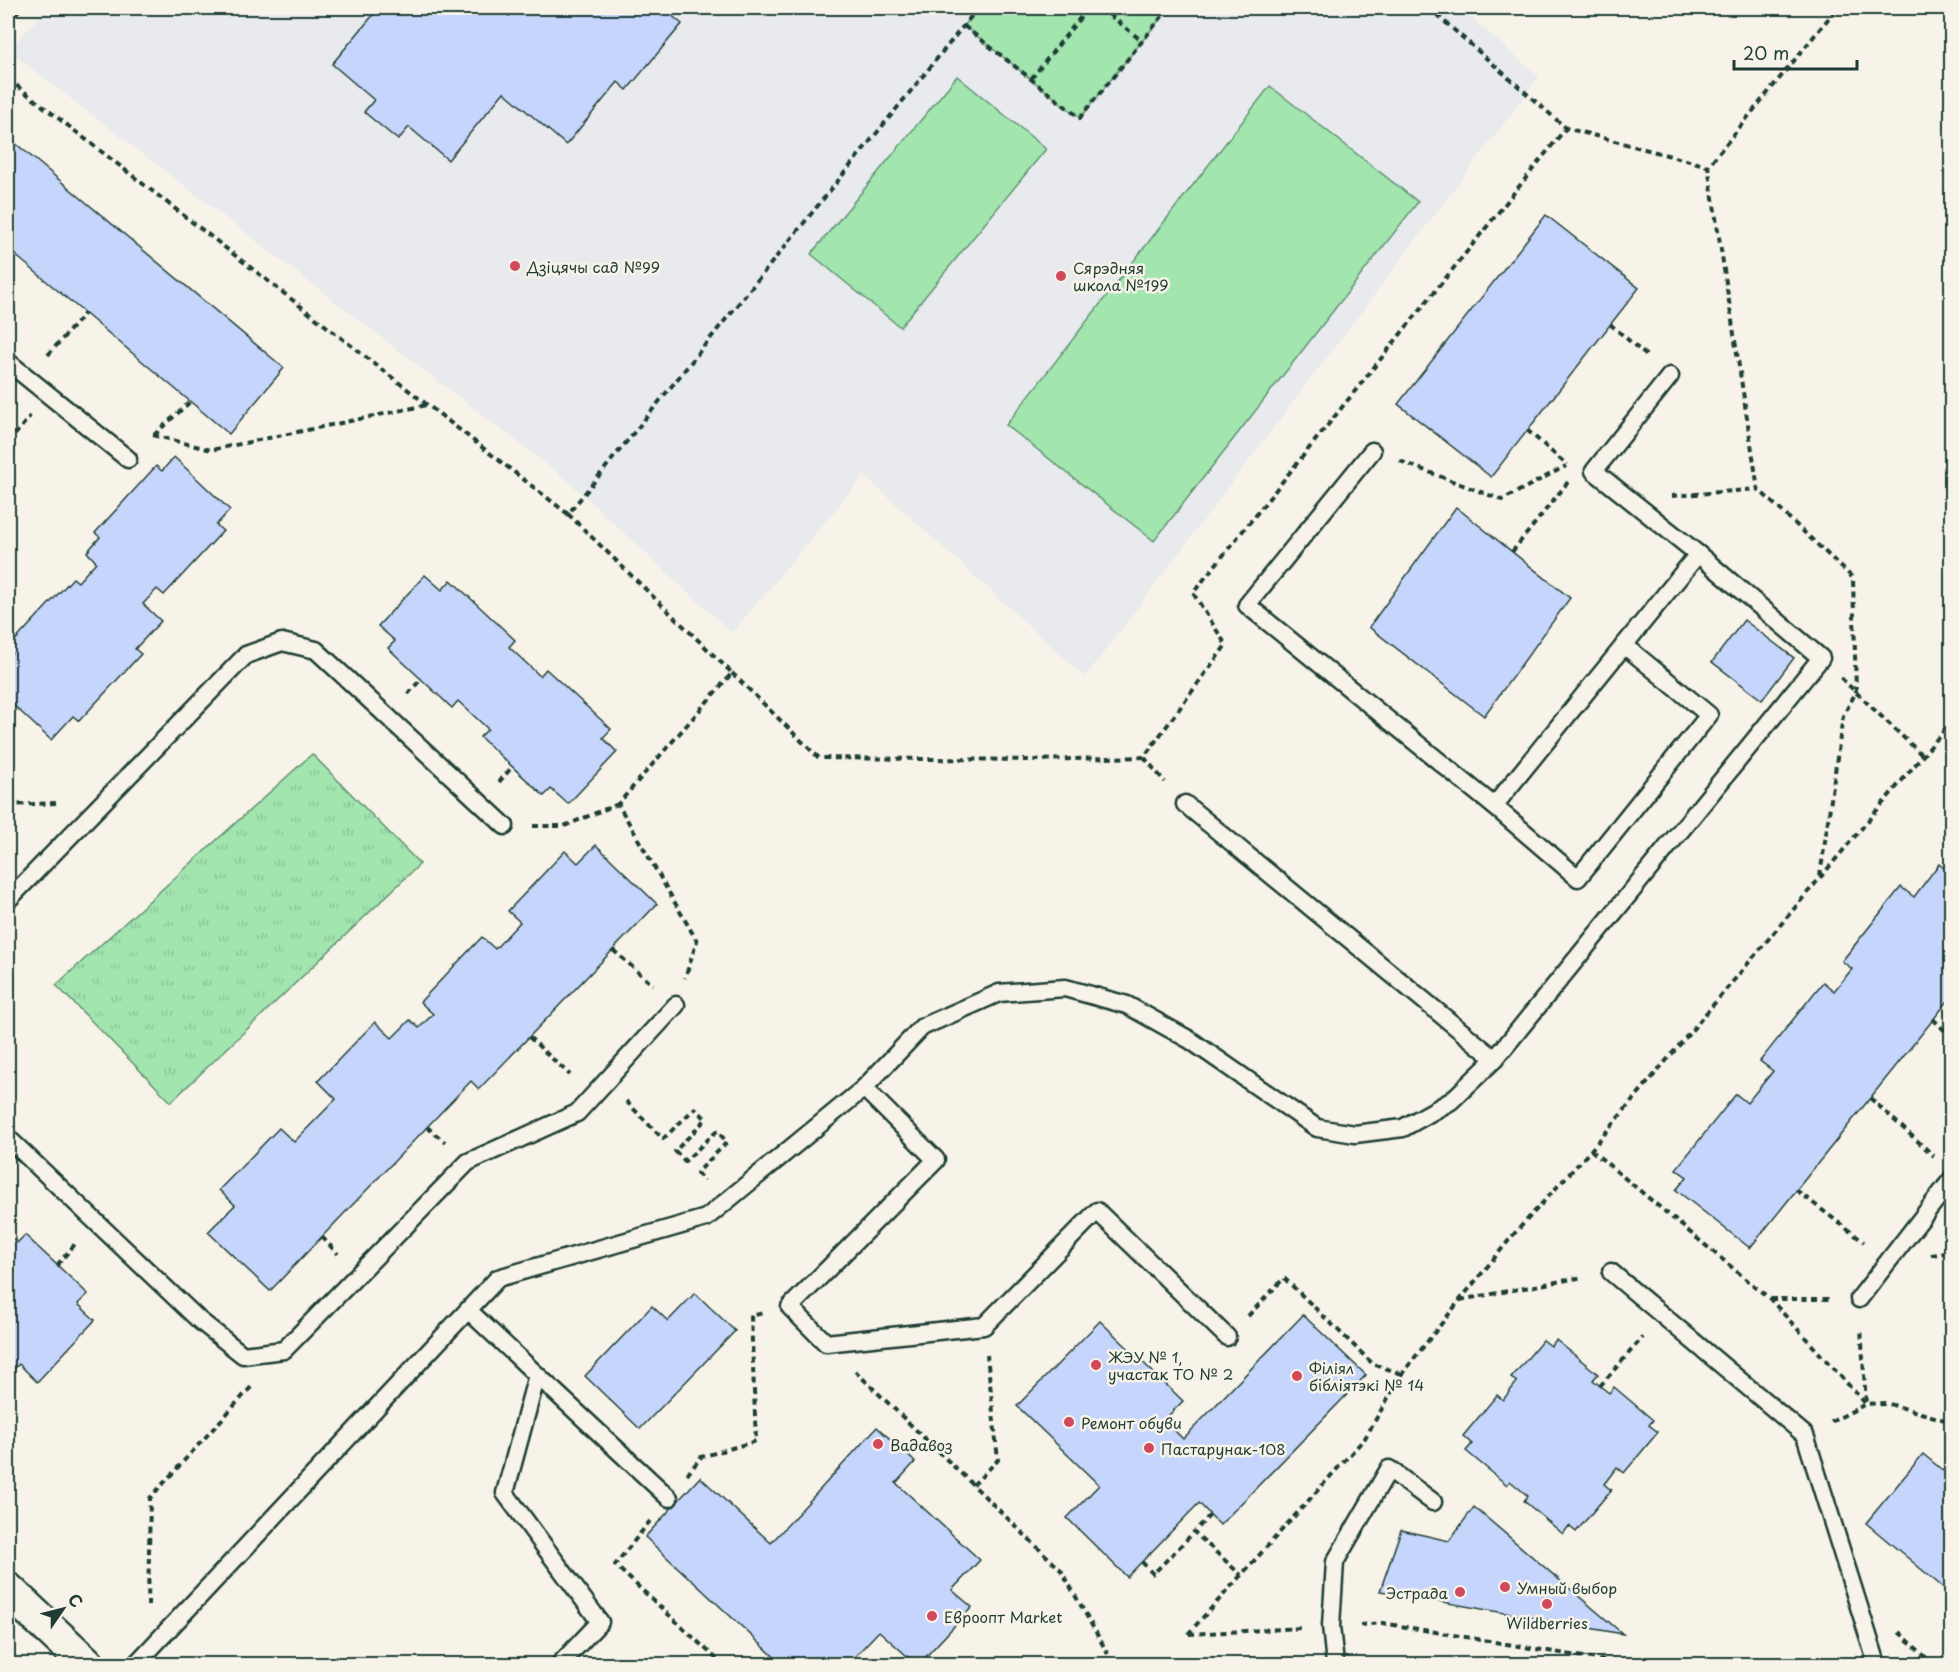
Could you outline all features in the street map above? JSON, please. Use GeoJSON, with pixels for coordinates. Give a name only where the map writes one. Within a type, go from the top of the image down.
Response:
{"type":"FeatureCollection","features":[{"type":"Feature","properties":{"kind":"street"},"geometry":{"type":"LineString","coordinates":[[8,1590],[87,1665]]}},
{"type":"Feature","properties":{"kind":"lane"},"geometry":{"type":"LineString","coordinates":[[8,362],[128,459]]}},
{"type":"Feature","properties":{"kind":"lane"},"geometry":{"type":"LineString","coordinates":[[136,1665],[498,1278],[706,1218],[864,1088],[922,1027],[999,993],[1065,988],[1127,1005],[1190,1040],[1317,1128],[1355,1134],[1403,1128],[1451,1101],[1495,1059],[1821,658],[1698,554],[1587,469],[1670,376]]}},
{"type":"Feature","properties":{"kind":"lane"},"geometry":{"type":"LineString","coordinates":[[1372,451],[1247,605],[1494,806],[1578,878],[1709,716],[1624,645]]}},
{"type":"Feature","properties":{"kind":"lane"},"geometry":{"type":"LineString","coordinates":[[1494,806],[1698,554]]}},
{"type":"Feature","properties":{"kind":"lane"},"geometry":{"type":"LineString","coordinates":[[8,900],[246,656],[282,642],[316,650],[505,826]]}},
{"type":"Feature","properties":{"kind":"lane"},"geometry":{"type":"LineString","coordinates":[[1185,804],[1495,1059]]}},
{"type":"Feature","properties":{"kind":"lane"},"geometry":{"type":"LineString","coordinates":[[8,1138],[199,1320],[243,1355],[285,1350],[468,1162],[577,1113],[676,1005]]}},
{"type":"Feature","properties":{"kind":"lane"},"geometry":{"type":"LineString","coordinates":[[864,1088],[936,1160],[790,1307],[826,1343],[984,1326],[1097,1211],[1227,1337]]}},
{"type":"Feature","properties":{"kind":"lane"},"geometry":{"type":"LineString","coordinates":[[1859,1299],[1952,1179]]}},
{"type":"Feature","properties":{"kind":"lane"},"geometry":{"type":"LineString","coordinates":[[1611,1272],[1805,1435],[1877,1665]]}},
{"type":"Feature","properties":{"kind":"lane"},"geometry":{"type":"LineString","coordinates":[[468,1310],[669,1498]]}},
{"type":"Feature","properties":{"kind":"lane"},"geometry":{"type":"LineString","coordinates":[[537,1375],[505,1493],[600,1622],[560,1665]]}},
{"type":"Feature","properties":{"kind":"lane"},"geometry":{"type":"LineString","coordinates":[[1335,1665],[1331,1626],[1335,1562],[1389,1469],[1433,1502]]}},
{"type":"Feature","properties":{"kind":"path"},"geometry":{"type":"LineString","coordinates":[[8,22],[21,8]]}},
{"type":"Feature","properties":{"kind":"path"},"geometry":{"type":"LineString","coordinates":[[568,514],[978,8]]}},
{"type":"Feature","properties":{"kind":"path"},"geometry":{"type":"LineString","coordinates":[[1031,79],[1088,8]]}},
{"type":"Feature","properties":{"kind":"path"},"geometry":{"type":"LineString","coordinates":[[1101,8],[1142,41]]}},
{"type":"Feature","properties":{"kind":"path"},"geometry":{"type":"LineString","coordinates":[[964,26],[1080,118],[1169,8]]}},
{"type":"Feature","properties":{"kind":"path"},"geometry":{"type":"LineString","coordinates":[[1429,8],[1566,128],[1708,166]]}},
{"type":"Feature","properties":{"kind":"path"},"geometry":{"type":"LineString","coordinates":[[1820,876],[1843,716],[1856,692],[1853,578],[1758,489],[1708,166],[1837,8]]}},
{"type":"Feature","properties":{"kind":"path"},"geometry":{"type":"LineString","coordinates":[[8,79],[568,514],[819,758],[1036,760],[1144,758],[1226,645],[1193,593],[1566,128]]}},
{"type":"Feature","properties":{"kind":"path"},"geometry":{"type":"LineString","coordinates":[[28,378],[85,313]]}},
{"type":"Feature","properties":{"kind":"path"},"geometry":{"type":"LineString","coordinates":[[1610,324],[1670,376]]}},
{"type":"Feature","properties":{"kind":"path"},"geometry":{"type":"LineString","coordinates":[[8,454],[10,441],[47,394]]}},
{"type":"Feature","properties":{"kind":"path"},"geometry":{"type":"LineString","coordinates":[[128,459],[191,401]]}},
{"type":"Feature","properties":{"kind":"path"},"geometry":{"type":"LineString","coordinates":[[153,435],[211,450],[427,405]]}},
{"type":"Feature","properties":{"kind":"path"},"geometry":{"type":"LineString","coordinates":[[1527,430],[1567,465],[1587,469]]}},
{"type":"Feature","properties":{"kind":"path"},"geometry":{"type":"LineString","coordinates":[[1372,451],[1502,500],[1567,465]]}},
{"type":"Feature","properties":{"kind":"path"},"geometry":{"type":"LineString","coordinates":[[1512,552],[1587,469]]}},
{"type":"Feature","properties":{"kind":"path"},"geometry":{"type":"LineString","coordinates":[[1629,499],[1758,489]]}},
{"type":"Feature","properties":{"kind":"path"},"geometry":{"type":"LineString","coordinates":[[564,826],[618,804],[732,673]]}},
{"type":"Feature","properties":{"kind":"path"},"geometry":{"type":"LineString","coordinates":[[1856,692],[1923,756]]}},
{"type":"Feature","properties":{"kind":"path"},"geometry":{"type":"LineString","coordinates":[[1626,1665],[1382,1623],[1188,1634],[1365,1438],[1402,1374],[1514,1234],[1591,1150],[1952,721]]}},
{"type":"Feature","properties":{"kind":"path"},"geometry":{"type":"LineString","coordinates":[[8,805],[105,800]]}},
{"type":"Feature","properties":{"kind":"path"},"geometry":{"type":"LineString","coordinates":[[613,950],[676,1005],[697,941],[618,804]]}},
{"type":"Feature","properties":{"kind":"path"},"geometry":{"type":"LineString","coordinates":[[1933,1020],[1952,1038]]}},
{"type":"Feature","properties":{"kind":"path"},"geometry":{"type":"LineString","coordinates":[[529,1037],[592,1096]]}},
{"type":"Feature","properties":{"kind":"path"},"geometry":{"type":"LineString","coordinates":[[607,1080],[663,1139],[695,1108],[706,1119],[675,1151],[685,1161],[717,1131],[727,1142],[697,1173]]}},
{"type":"Feature","properties":{"kind":"path"},"geometry":{"type":"LineString","coordinates":[[1870,1098],[1935,1157]]}},
{"type":"Feature","properties":{"kind":"path"},"geometry":{"type":"LineString","coordinates":[[1591,1150],[1770,1299],[1866,1404]]}},
{"type":"Feature","properties":{"kind":"path"},"geometry":{"type":"LineString","coordinates":[[1796,1190],[1888,1261]]}},
{"type":"Feature","properties":{"kind":"path"},"geometry":{"type":"LineString","coordinates":[[1460,1300],[1611,1272]]}},
{"type":"Feature","properties":{"kind":"path"},"geometry":{"type":"LineString","coordinates":[[1227,1337],[1284,1278],[1373,1364],[1402,1374]]}},
{"type":"Feature","properties":{"kind":"path"},"geometry":{"type":"LineString","coordinates":[[1770,1299],[1859,1299],[1866,1404]]}},
{"type":"Feature","properties":{"kind":"path"},"geometry":{"type":"LineString","coordinates":[[722,1665],[615,1565],[701,1457],[756,1441],[751,1316],[790,1307]]}},
{"type":"Feature","properties":{"kind":"path"},"geometry":{"type":"LineString","coordinates":[[1600,1386],[1662,1315]]}},
{"type":"Feature","properties":{"kind":"path"},"geometry":{"type":"LineString","coordinates":[[973,1485],[998,1460],[984,1326]]}},
{"type":"Feature","properties":{"kind":"path"},"geometry":{"type":"LineString","coordinates":[[826,1343],[1061,1570],[1108,1654]]}},
{"type":"Feature","properties":{"kind":"path"},"geometry":{"type":"LineString","coordinates":[[148,1606],[150,1498],[285,1350]]}},
{"type":"Feature","properties":{"kind":"path"},"geometry":{"type":"LineString","coordinates":[[1828,1423],[1866,1404],[1886,1403],[1952,1422]]}},
{"type":"Feature","properties":{"kind":"path"},"geometry":{"type":"LineString","coordinates":[[1142,1562],[1153,1574],[1210,1515]]}},
{"type":"Feature","properties":{"kind":"path"},"geometry":{"type":"LineString","coordinates":[[1194,1532],[1241,1575]]}},
{"type":"Feature","properties":{"kind":"shaded area","name":"Сярэдняя школа №199"},"geometry":{"type":"Polygon","coordinates":[[[46,8],[1461,8],[1539,77],[1085,677],[864,475],[732,633],[567,480],[9,51],[46,8]]]}},
{"type":"Feature","properties":{"kind":"green space"},"geometry":{"type":"Polygon","coordinates":[[[978,8],[1169,8],[1080,118],[964,26],[978,8]]]}},
{"type":"Feature","properties":{"kind":"green space"},"geometry":{"type":"Polygon","coordinates":[[[957,76],[1046,149],[900,327],[811,254],[957,76]]]}},
{"type":"Feature","properties":{"kind":"green space"},"geometry":{"type":"Polygon","coordinates":[[[1270,86],[1418,202],[1154,541],[1006,425],[1270,86]]]}},
{"type":"Feature","properties":{"kind":"green space"},"geometry":{"type":"Polygon","coordinates":[[[312,754],[420,864],[171,1102],[56,985],[312,754]]]}},
{"type":"Feature","properties":{"kind":"building"},"geometry":{"type":"Polygon","coordinates":[[[379,8],[499,8],[509,16],[516,8],[663,8],[682,24],[627,90],[618,82],[566,145],[504,92],[448,160],[409,127],[398,140],[364,112],[374,100],[332,64],[379,8]]]}},
{"type":"Feature","properties":{"kind":"building"},"geometry":{"type":"Polygon","coordinates":[[[8,137],[284,368],[229,434],[8,249],[8,137]]]}},
{"type":"Feature","properties":{"kind":"building"},"geometry":{"type":"Polygon","coordinates":[[[1546,215],[1639,288],[1491,477],[1398,404],[1546,215]]]}},
{"type":"Feature","properties":{"kind":"building"},"geometry":{"type":"Polygon","coordinates":[[[174,457],[230,510],[216,525],[223,531],[164,595],[157,589],[143,604],[161,621],[135,649],[141,654],[79,721],[73,716],[51,740],[8,700],[8,658],[12,653],[8,648],[73,578],[78,582],[96,562],[87,552],[100,537],[95,533],[156,466],[162,471],[174,457]]]}},
{"type":"Feature","properties":{"kind":"building"},"geometry":{"type":"Polygon","coordinates":[[[1456,507],[1570,598],[1484,716],[1369,627],[1456,507]]]}},
{"type":"Feature","properties":{"kind":"building"},"geometry":{"type":"Polygon","coordinates":[[[425,575],[442,590],[451,580],[515,640],[509,647],[540,676],[546,669],[611,729],[603,738],[617,752],[568,804],[551,789],[544,796],[480,737],[488,729],[458,701],[452,708],[388,648],[395,641],[378,626],[425,575]]]}},
{"type":"Feature","properties":{"kind":"building"},"geometry":{"type":"Polygon","coordinates":[[[1744,620],[1794,658],[1762,700],[1712,662],[1744,620]]]}},
{"type":"Feature","properties":{"kind":"building"},"geometry":{"type":"Polygon","coordinates":[[[596,845],[657,904],[479,1089],[471,1081],[270,1291],[208,1232],[235,1205],[219,1190],[279,1128],[294,1142],[336,1099],[318,1081],[375,1022],[392,1038],[410,1020],[419,1028],[433,1014],[420,1002],[482,937],[495,949],[520,922],[508,911],[565,851],[578,863],[596,845]]]}},
{"type":"Feature","properties":{"kind":"building"},"geometry":{"type":"Polygon","coordinates":[[[1939,864],[1952,874],[1952,996],[1750,1248],[1676,1190],[1687,1177],[1676,1169],[1736,1094],[1747,1103],[1773,1071],[1760,1061],[1823,982],[1834,991],[1852,969],[1842,961],[1901,887],[1914,897],[1939,864]]]}},
{"type":"Feature","properties":{"kind":"building"},"geometry":{"type":"Polygon","coordinates":[[[8,1234],[17,1243],[25,1235],[88,1294],[78,1304],[95,1320],[37,1382],[19,1364],[11,1372],[8,1369],[8,1234]]]}},
{"type":"Feature","properties":{"kind":"building"},"geometry":{"type":"Polygon","coordinates":[[[695,1293],[735,1331],[640,1429],[585,1376],[652,1306],[668,1321],[695,1293]]]}},
{"type":"Feature","properties":{"kind":"building"},"geometry":{"type":"Polygon","coordinates":[[[1303,1315],[1366,1375],[1220,1525],[1199,1503],[1127,1577],[1067,1518],[1099,1485],[1017,1406],[1100,1321],[1183,1401],[1164,1420],[1183,1439],[1303,1315]]]}},
{"type":"Feature","properties":{"kind":"building"},"geometry":{"type":"Polygon","coordinates":[[[1543,1340],[1551,1346],[1556,1340],[1598,1374],[1593,1380],[1600,1386],[1609,1393],[1614,1387],[1653,1420],[1649,1425],[1658,1432],[1624,1473],[1617,1467],[1604,1484],[1611,1490],[1576,1532],[1569,1526],[1563,1534],[1524,1501],[1528,1496],[1510,1481],[1507,1485],[1466,1451],[1472,1444],[1463,1436],[1497,1395],[1503,1400],[1517,1382],[1511,1378],[1543,1340]]]}},
{"type":"Feature","properties":{"kind":"building"},"geometry":{"type":"Polygon","coordinates":[[[877,1427],[915,1462],[896,1483],[980,1560],[952,1590],[972,1607],[919,1664],[916,1664],[879,1631],[848,1664],[782,1664],[645,1537],[700,1477],[771,1543],[877,1427]]]}},
{"type":"Feature","properties":{"kind":"building"},"geometry":{"type":"Polygon","coordinates":[[[1923,1454],[1952,1478],[1952,1595],[1866,1523],[1923,1454]]]}},
{"type":"Feature","properties":{"kind":"building"},"geometry":{"type":"Polygon","coordinates":[[[1474,1507],[1623,1634],[1380,1591],[1401,1530],[1449,1541],[1474,1507]]]}},
{"type":"Feature","properties":{"kind":"place","name":"Дзіцячы сад №99"},"geometry":{"type":"Point","coordinates":[515,266]}},
{"type":"Feature","properties":{"kind":"place","name":"Сярэдняя школа №199"},"geometry":{"type":"Point","coordinates":[1061,276]}},
{"type":"Feature","properties":{"kind":"place","name":"ЖЭУ № 1, участак ТО № 2"},"geometry":{"type":"Point","coordinates":[1096,1365]}},
{"type":"Feature","properties":{"kind":"place","name":"Філіял бібліятэкі № 14"},"geometry":{"type":"Point","coordinates":[1297,1376]}},
{"type":"Feature","properties":{"kind":"place","name":"Ремонт обуви"},"geometry":{"type":"Point","coordinates":[1069,1422]}},
{"type":"Feature","properties":{"kind":"place","name":"Вадавоз"},"geometry":{"type":"Point","coordinates":[878,1444]}},
{"type":"Feature","properties":{"kind":"place","name":"Пастарунак-108"},"geometry":{"type":"Point","coordinates":[1149,1448]}},
{"type":"Feature","properties":{"kind":"place","name":"Умный выбор"},"geometry":{"type":"Point","coordinates":[1505,1587]}},
{"type":"Feature","properties":{"kind":"place","name":"Эстрада"},"geometry":{"type":"Point","coordinates":[1460,1592]}},
{"type":"Feature","properties":{"kind":"place","name":"Wildberries"},"geometry":{"type":"Point","coordinates":[1547,1604]}},
{"type":"Feature","properties":{"kind":"place","name":"Евроопт Market"},"geometry":{"type":"Point","coordinates":[932,1616]}}]}
